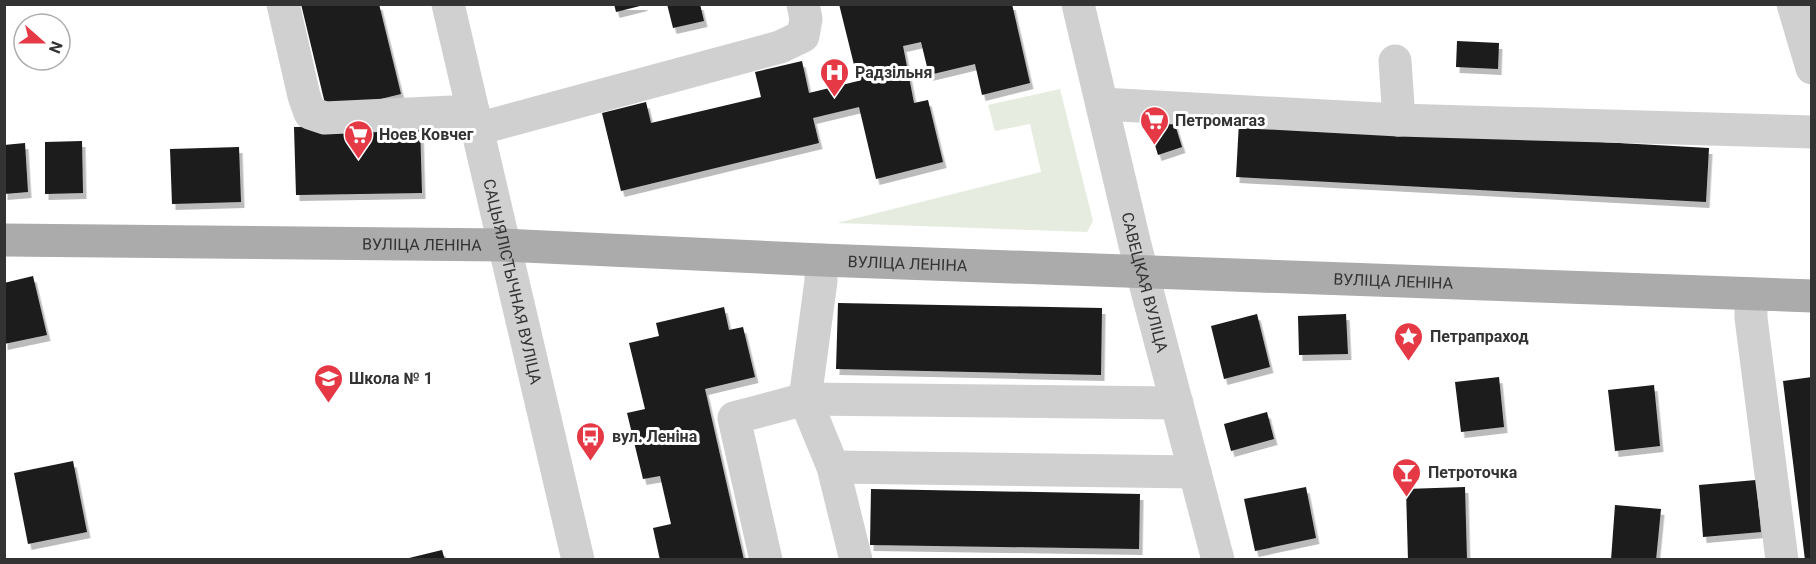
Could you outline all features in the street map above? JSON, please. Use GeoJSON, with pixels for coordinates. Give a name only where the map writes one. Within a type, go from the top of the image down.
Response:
{"type":"FeatureCollection","features":[{"type":"Feature","properties":{"kind":"main road","name":"ВУЛІЦА ЛЕНІНА"},"geometry":{"type":"LineString","coordinates":[[4,240],[504,245],[1143,273],[1812,296]]}},
{"type":"Feature","properties":{"kind":"street"},"geometry":{"type":"LineString","coordinates":[[283,4],[310,113],[325,118],[475,120],[780,47],[803,36],[806,20],[802,4]]}},
{"type":"Feature","properties":{"kind":"street","name":"САЦЫЯЛІСТЫЧНАЯ ВУЛІЦА"},"geometry":{"type":"LineString","coordinates":[[448,4],[578,560]]}},
{"type":"Feature","properties":{"kind":"street","name":"САВЕЦКАЯ ВУЛІЦА"},"geometry":{"type":"LineString","coordinates":[[1078,4],[1143,273],[1218,560]]}},
{"type":"Feature","properties":{"kind":"street"},"geometry":{"type":"LineString","coordinates":[[1793,4],[1812,68]]}},
{"type":"Feature","properties":{"kind":"street"},"geometry":{"type":"LineString","coordinates":[[1395,61],[1399,120]]}},
{"type":"Feature","properties":{"kind":"street"},"geometry":{"type":"LineString","coordinates":[[1102,104],[1399,120],[1812,132]]}},
{"type":"Feature","properties":{"kind":"street"},"geometry":{"type":"LineString","coordinates":[[821,260],[821,281],[805,399],[833,467],[856,560]]}},
{"type":"Feature","properties":{"kind":"street"},"geometry":{"type":"LineString","coordinates":[[1750,294],[1752,329],[1782,560]]}},
{"type":"Feature","properties":{"kind":"street"},"geometry":{"type":"LineString","coordinates":[[766,560],[734,418],[805,399],[1177,403]]}},
{"type":"Feature","properties":{"kind":"street"},"geometry":{"type":"LineString","coordinates":[[833,467],[1195,472]]}},
{"type":"Feature","properties":{"kind":"shaded area"},"geometry":{"type":"Polygon","coordinates":[[[1060,89],[1093,221],[1087,232],[837,223],[1041,172],[1030,124],[995,131],[988,105],[1060,89]]]}},
{"type":"Feature","properties":{"kind":"building"},"geometry":{"type":"Polygon","coordinates":[[[301,4],[379,4],[401,94],[327,112],[301,4]]]}},
{"type":"Feature","properties":{"kind":"building"},"geometry":{"type":"Polygon","coordinates":[[[614,4],[644,4],[644,5],[616,12],[614,4]]]}},
{"type":"Feature","properties":{"kind":"building"},"geometry":{"type":"Polygon","coordinates":[[[667,4],[700,4],[704,21],[673,28],[667,4]]]}},
{"type":"Feature","properties":{"kind":"building","name":"Радзільня"},"geometry":{"type":"Polygon","coordinates":[[[839,4],[1012,4],[1030,83],[982,95],[975,64],[929,75],[921,42],[903,46],[914,103],[928,100],[943,162],[876,179],[859,107],[813,118],[819,143],[621,191],[602,113],[646,102],[651,123],[761,97],[755,72],[802,61],[809,93],[858,81],[839,4]]]}},
{"type":"Feature","properties":{"kind":"building"},"geometry":{"type":"Polygon","coordinates":[[[1457,41],[1499,43],[1498,69],[1456,67],[1457,41]]]}},
{"type":"Feature","properties":{"kind":"building"},"geometry":{"type":"Polygon","coordinates":[[[1172,115],[1182,147],[1158,155],[1148,122],[1172,115]]]}},
{"type":"Feature","properties":{"kind":"building"},"geometry":{"type":"Polygon","coordinates":[[[1239,122],[1709,148],[1706,202],[1236,177],[1239,122]]]}},
{"type":"Feature","properties":{"kind":"building","name":"Ноев Ковчег"},"geometry":{"type":"Polygon","coordinates":[[[420,125],[422,193],[296,195],[294,127],[420,125]]]}},
{"type":"Feature","properties":{"kind":"building"},"geometry":{"type":"Polygon","coordinates":[[[82,141],[83,193],[45,194],[45,142],[82,141]]]}},
{"type":"Feature","properties":{"kind":"building"},"geometry":{"type":"Polygon","coordinates":[[[25,143],[28,192],[4,194],[4,145],[25,143]]]}},
{"type":"Feature","properties":{"kind":"building"},"geometry":{"type":"Polygon","coordinates":[[[239,147],[241,202],[172,204],[170,149],[239,147]]]}},
{"type":"Feature","properties":{"kind":"building"},"geometry":{"type":"Polygon","coordinates":[[[33,276],[47,335],[4,344],[4,283],[33,276]]]}},
{"type":"Feature","properties":{"kind":"building"},"geometry":{"type":"Polygon","coordinates":[[[838,303],[1102,308],[1101,375],[836,369],[838,303]]]}},
{"type":"Feature","properties":{"kind":"building"},"geometry":{"type":"Polygon","coordinates":[[[724,307],[729,330],[743,327],[755,377],[705,389],[744,560],[660,560],[653,528],[671,524],[660,476],[643,479],[627,413],[645,409],[629,343],[659,336],[656,323],[724,307]]]}},
{"type":"Feature","properties":{"kind":"building"},"geometry":{"type":"Polygon","coordinates":[[[1257,314],[1270,367],[1224,379],[1211,326],[1257,314]]]}},
{"type":"Feature","properties":{"kind":"building"},"geometry":{"type":"Polygon","coordinates":[[[1346,314],[1348,354],[1299,355],[1298,316],[1346,314]]]}},
{"type":"Feature","properties":{"kind":"building"},"geometry":{"type":"Polygon","coordinates":[[[1499,377],[1504,427],[1461,432],[1455,382],[1499,377]]]}},
{"type":"Feature","properties":{"kind":"building"},"geometry":{"type":"Polygon","coordinates":[[[1812,377],[1812,560],[1805,560],[1783,381],[1812,377]]]}},
{"type":"Feature","properties":{"kind":"building"},"geometry":{"type":"Polygon","coordinates":[[[1654,385],[1660,446],[1615,451],[1608,390],[1654,385]]]}},
{"type":"Feature","properties":{"kind":"building"},"geometry":{"type":"Polygon","coordinates":[[[1267,412],[1274,439],[1231,451],[1224,424],[1267,412]]]}},
{"type":"Feature","properties":{"kind":"building"},"geometry":{"type":"Polygon","coordinates":[[[73,461],[87,532],[28,544],[14,473],[73,461]]]}},
{"type":"Feature","properties":{"kind":"building"},"geometry":{"type":"Polygon","coordinates":[[[1756,480],[1761,532],[1703,537],[1699,485],[1756,480]]]}},
{"type":"Feature","properties":{"kind":"building"},"geometry":{"type":"Polygon","coordinates":[[[1306,487],[1316,538],[1255,551],[1244,499],[1306,487]]]}},
{"type":"Feature","properties":{"kind":"building"},"geometry":{"type":"Polygon","coordinates":[[[1465,487],[1467,560],[1408,560],[1406,489],[1465,487]]]}},
{"type":"Feature","properties":{"kind":"building"},"geometry":{"type":"Polygon","coordinates":[[[871,489],[1140,494],[1139,549],[870,545],[871,489]]]}},
{"type":"Feature","properties":{"kind":"building"},"geometry":{"type":"Polygon","coordinates":[[[1615,505],[1661,509],[1656,560],[1611,560],[1615,505]]]}},
{"type":"Feature","properties":{"kind":"building"},"geometry":{"type":"Polygon","coordinates":[[[442,550],[445,560],[405,560],[405,559],[442,550]]]}},
{"type":"Feature","properties":{"kind":"place","name":"Радзільня"},"geometry":{"type":"Point","coordinates":[834,98]}},
{"type":"Feature","properties":{"kind":"place","name":"Петромагаз"},"geometry":{"type":"Point","coordinates":[1154,146]}},
{"type":"Feature","properties":{"kind":"place","name":"Ноев Ковчег"},"geometry":{"type":"Point","coordinates":[358,160]}},
{"type":"Feature","properties":{"kind":"place","name":"Петрапраход"},"geometry":{"type":"Point","coordinates":[1409,362]}},
{"type":"Feature","properties":{"kind":"place","name":"Школа № 1"},"geometry":{"type":"Point","coordinates":[328,404]}},
{"type":"Feature","properties":{"kind":"place","name":"вул. Леніна"},"geometry":{"type":"Point","coordinates":[591,462]}},
{"type":"Feature","properties":{"kind":"place","name":"Петроточка"},"geometry":{"type":"Point","coordinates":[1407,498]}}]}
